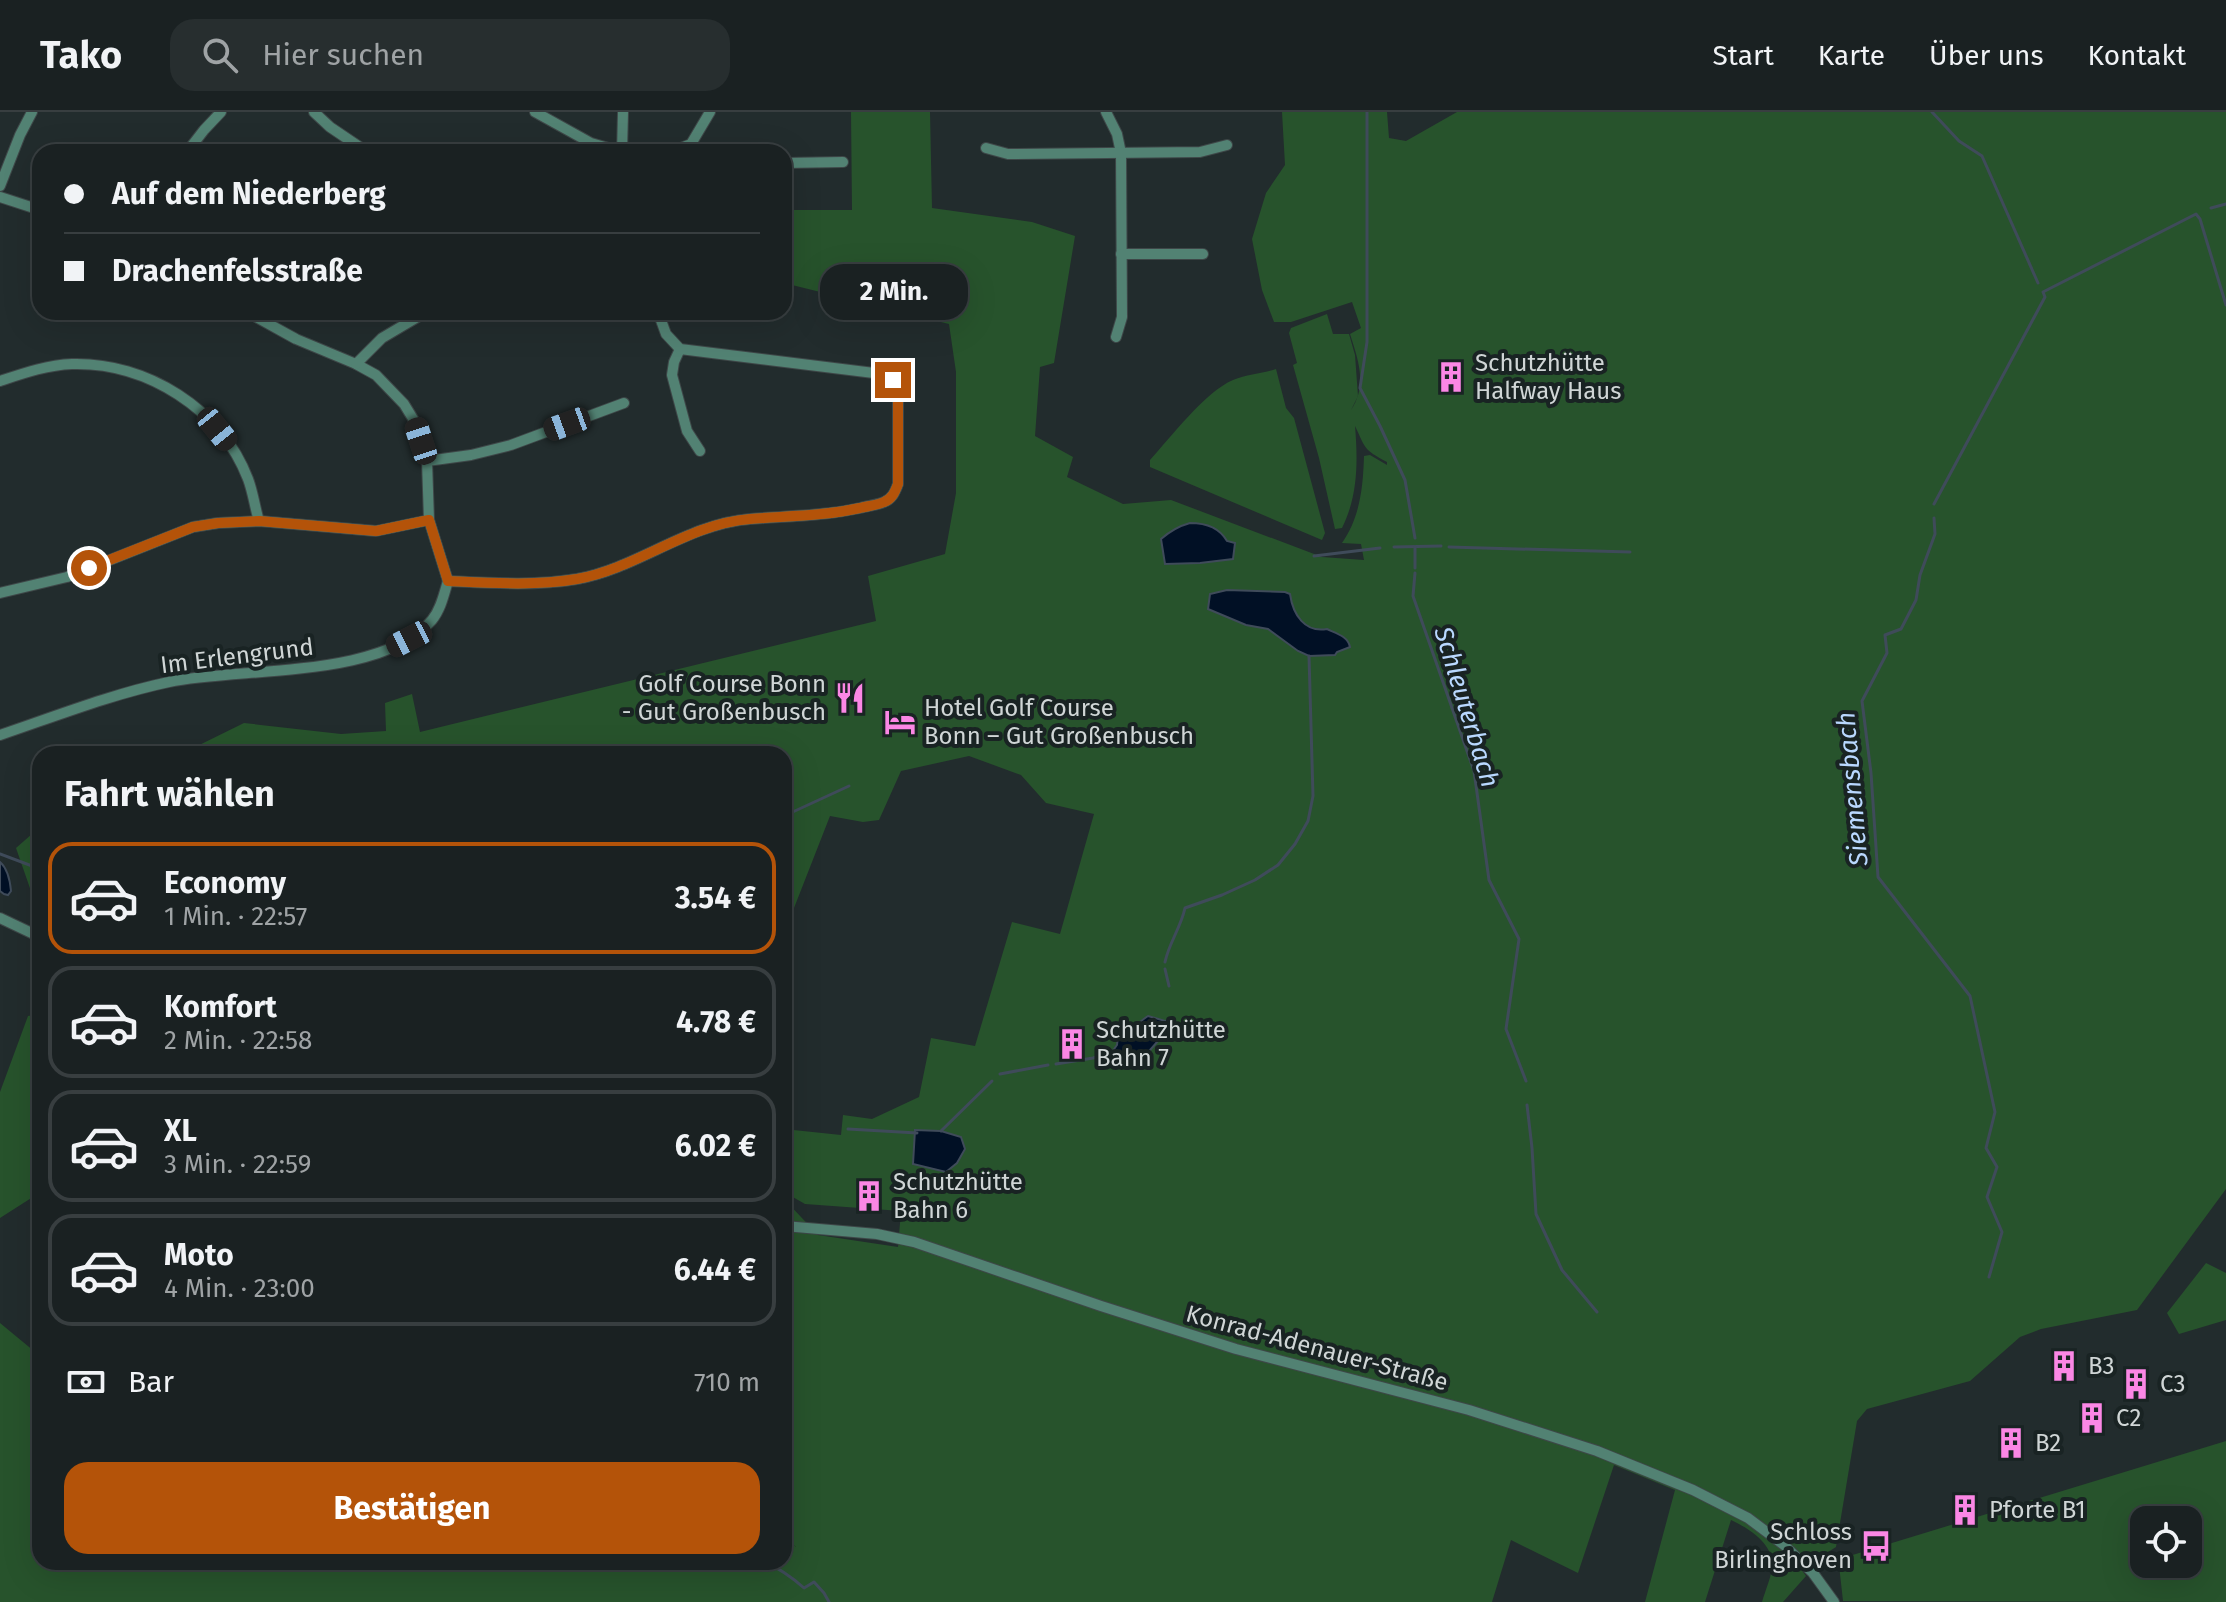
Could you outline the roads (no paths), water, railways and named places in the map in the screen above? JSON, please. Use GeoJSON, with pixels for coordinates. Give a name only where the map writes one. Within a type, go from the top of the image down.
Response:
{"type":"FeatureCollection","features":[{"type":"Feature","properties":{"kind":"street"},"geometry":{"type":"LineString","coordinates":[[0,186],[32,112]]}},
{"type":"Feature","properties":{"kind":"street"},"geometry":{"type":"LineString","coordinates":[[193,144],[221,112]]}},
{"type":"Feature","properties":{"kind":"street"},"geometry":{"type":"LineString","coordinates":[[314,112],[353,144]]}},
{"type":"Feature","properties":{"kind":"street"},"geometry":{"type":"LineString","coordinates":[[535,112],[594,144]]}},
{"type":"Feature","properties":{"kind":"street"},"geometry":{"type":"LineString","coordinates":[[622,144],[623,112]]}},
{"type":"Feature","properties":{"kind":"street"},"geometry":{"type":"LineString","coordinates":[[691,144],[710,112]]}},
{"type":"Feature","properties":{"kind":"street"},"geometry":{"type":"LineString","coordinates":[[1106,112],[1117,134],[1121,153],[1122,317],[1116,337]]}},
{"type":"Feature","properties":{"kind":"street"},"geometry":{"type":"LineString","coordinates":[[986,148],[1008,154],[1121,153],[1200,152],[1227,145]]}},
{"type":"Feature","properties":{"kind":"street"},"geometry":{"type":"LineString","coordinates":[[792,163],[843,162]]}},
{"type":"Feature","properties":{"kind":"street"},"geometry":{"type":"LineString","coordinates":[[0,197],[32,207]]}},
{"type":"Feature","properties":{"kind":"street"},"geometry":{"type":"LineString","coordinates":[[1121,254],[1203,254]]}},
{"type":"Feature","properties":{"kind":"street"},"geometry":{"type":"LineString","coordinates":[[268,320],[296,339],[376,375],[404,404],[415,422],[427,461],[429,520],[448,581],[541,583],[581,578],[617,568],[699,530],[723,523],[841,512],[886,502],[895,494],[898,484],[898,393],[893,380],[882,374],[680,349],[666,334],[661,320]]}},
{"type":"Feature","properties":{"kind":"street"},"geometry":{"type":"LineString","coordinates":[[356,364],[382,338],[412,320]]}},
{"type":"Feature","properties":{"kind":"street"},"geometry":{"type":"LineString","coordinates":[[680,349],[672,375],[687,431],[700,451]]}},
{"type":"Feature","properties":{"kind":"street"},"geometry":{"type":"LineString","coordinates":[[0,381],[40,368],[84,365],[106,367],[148,378],[174,391],[204,413],[230,445],[249,479],[259,521]]}},
{"type":"Feature","properties":{"kind":"street"},"geometry":{"type":"LineString","coordinates":[[427,461],[511,445],[624,403]]}},
{"type":"Feature","properties":{"kind":"street"},"geometry":{"type":"LineString","coordinates":[[0,593],[67,577],[193,527],[259,521],[376,531],[429,520]]}},
{"type":"Feature","properties":{"kind":"street","name":"Im Erlengrund"},"geometry":{"type":"LineString","coordinates":[[0,735],[113,697],[170,682],[350,662],[383,652],[409,639],[430,622],[448,581]]}},
{"type":"Feature","properties":{"kind":"street"},"geometry":{"type":"LineString","coordinates":[[0,918],[32,933]]}},
{"type":"Feature","properties":{"kind":"street","name":"Konrad-Adenauer-Straße"},"geometry":{"type":"LineString","coordinates":[[792,1227],[877,1234],[914,1242],[1236,1349],[1469,1410],[1597,1451],[1693,1490],[1748,1518],[1784,1545],[1813,1573],[1834,1602]]}},
{"type":"Feature","properties":{"kind":"water"},"geometry":{"type":"Polygon","coordinates":[[[1190,523],[1211,527],[1227,541],[1235,543],[1233,559],[1165,564],[1161,539],[1190,523]]]}},
{"type":"Feature","properties":{"kind":"water"},"geometry":{"type":"Polygon","coordinates":[[[1227,590],[1290,594],[1301,621],[1312,628],[1327,629],[1341,635],[1350,647],[1335,655],[1309,656],[1268,629],[1246,625],[1208,609],[1210,594],[1227,590]]]}},
{"type":"Feature","properties":{"kind":"water"},"geometry":{"type":"Polygon","coordinates":[[[0,862],[9,879],[11,891],[8,895],[0,891],[0,862]]]}},
{"type":"Feature","properties":{"kind":"water"},"geometry":{"type":"Polygon","coordinates":[[[1148,1016],[1169,1022],[1171,1026],[1144,1057],[1118,1057],[1112,1052],[1118,1036],[1148,1016]]]}},
{"type":"Feature","properties":{"kind":"water"},"geometry":{"type":"Polygon","coordinates":[[[915,1130],[941,1131],[961,1137],[965,1149],[957,1163],[946,1172],[913,1164],[915,1130]]]}},
{"type":"Feature","properties":{"kind":"waterway","name":"Schleuterbach"},"geometry":{"type":"LineString","coordinates":[[1367,112],[1367,342],[1360,388],[1405,480],[1415,538]]}},
{"type":"Feature","properties":{"kind":"waterway","name":"Siemensbach"},"geometry":{"type":"LineString","coordinates":[[1932,112],[1959,141],[1982,156],[2038,283]]}},
{"type":"Feature","properties":{"kind":"waterway"},"geometry":{"type":"LineString","coordinates":[[2211,208],[2226,204]]}},
{"type":"Feature","properties":{"kind":"waterway"},"geometry":{"type":"LineString","coordinates":[[1934,504],[2045,297],[2043,292],[2196,214],[2226,305]]}},
{"type":"Feature","properties":{"kind":"waterway","name":"Siemensbach"},"geometry":{"type":"LineString","coordinates":[[1934,518],[1935,534],[1920,575],[1916,600],[1901,629],[1885,635],[1887,653],[1862,701],[1871,773],[1878,877],[1970,996],[1995,1112],[1986,1148],[1997,1167],[1987,1197],[2002,1232],[1989,1277]]}},
{"type":"Feature","properties":{"kind":"waterway","name":"Schleuterbach"},"geometry":{"type":"LineString","coordinates":[[1394,547],[1441,546]]}},
{"type":"Feature","properties":{"kind":"waterway","name":"Schleuterbach"},"geometry":{"type":"LineString","coordinates":[[1415,547],[1415,568]]}},
{"type":"Feature","properties":{"kind":"waterway"},"geometry":{"type":"LineString","coordinates":[[1449,547],[1630,552]]}},
{"type":"Feature","properties":{"kind":"waterway"},"geometry":{"type":"LineString","coordinates":[[1314,556],[1380,548]]}},
{"type":"Feature","properties":{"kind":"waterway","name":"Schleuterbach"},"geometry":{"type":"LineString","coordinates":[[1415,573],[1413,596],[1474,771],[1489,880],[1519,939],[1506,1029],[1526,1081]]}},
{"type":"Feature","properties":{"kind":"waterway"},"geometry":{"type":"LineString","coordinates":[[1165,962],[1185,908],[1255,880],[1278,865],[1308,821],[1313,796],[1309,656]]}},
{"type":"Feature","properties":{"kind":"waterway"},"geometry":{"type":"LineString","coordinates":[[792,812],[849,786]]}},
{"type":"Feature","properties":{"kind":"waterway"},"geometry":{"type":"LineString","coordinates":[[0,854],[32,866]]}},
{"type":"Feature","properties":{"kind":"waterway"},"geometry":{"type":"LineString","coordinates":[[1165,969],[1169,986]]}},
{"type":"Feature","properties":{"kind":"waterway"},"geometry":{"type":"LineString","coordinates":[[1056,1064],[1112,1052]]}},
{"type":"Feature","properties":{"kind":"waterway"},"geometry":{"type":"LineString","coordinates":[[1000,1074],[1048,1065]]}},
{"type":"Feature","properties":{"kind":"waterway"},"geometry":{"type":"LineString","coordinates":[[941,1131],[992,1081]]}},
{"type":"Feature","properties":{"kind":"waterway","name":"Schleuterbach"},"geometry":{"type":"LineString","coordinates":[[1527,1105],[1536,1214],[1562,1270],[1597,1312]]}},
{"type":"Feature","properties":{"kind":"waterway"},"geometry":{"type":"LineString","coordinates":[[848,1129],[917,1133]]}},
{"type":"Feature","properties":{"kind":"waterway"},"geometry":{"type":"LineString","coordinates":[[779,1570],[804,1588],[814,1582],[829,1602]]}},
{"type":"Feature","properties":{"kind":"place","name":"Schutzhütte Halfway Haus"},"geometry":{"type":"Point","coordinates":[1451,377]}},
{"type":"Feature","properties":{"kind":"place","name":"Golf Course Bonn - Gut Großenbusch"},"geometry":{"type":"Point","coordinates":[850,698]}},
{"type":"Feature","properties":{"kind":"place","name":"Hotel Golf Course Bonn – Gut Großenbusch"},"geometry":{"type":"Point","coordinates":[900,722]}},
{"type":"Feature","properties":{"kind":"place","name":"Schutzhütte Bahn 7"},"geometry":{"type":"Point","coordinates":[1072,1044]}},
{"type":"Feature","properties":{"kind":"place","name":"Schutzhütte Bahn 6"},"geometry":{"type":"Point","coordinates":[869,1196]}},
{"type":"Feature","properties":{"kind":"place","name":"B3"},"geometry":{"type":"Point","coordinates":[2064,1366]}},
{"type":"Feature","properties":{"kind":"place","name":"C3"},"geometry":{"type":"Point","coordinates":[2136,1384]}},
{"type":"Feature","properties":{"kind":"place","name":"C2"},"geometry":{"type":"Point","coordinates":[2092,1418]}},
{"type":"Feature","properties":{"kind":"place","name":"B2"},"geometry":{"type":"Point","coordinates":[2011,1443]}},
{"type":"Feature","properties":{"kind":"place","name":"Pforte B1"},"geometry":{"type":"Point","coordinates":[1965,1510]}},
{"type":"Feature","properties":{"kind":"place","name":"Schloss Birlinghoven"},"geometry":{"type":"Point","coordinates":[1876,1546]}}]}
